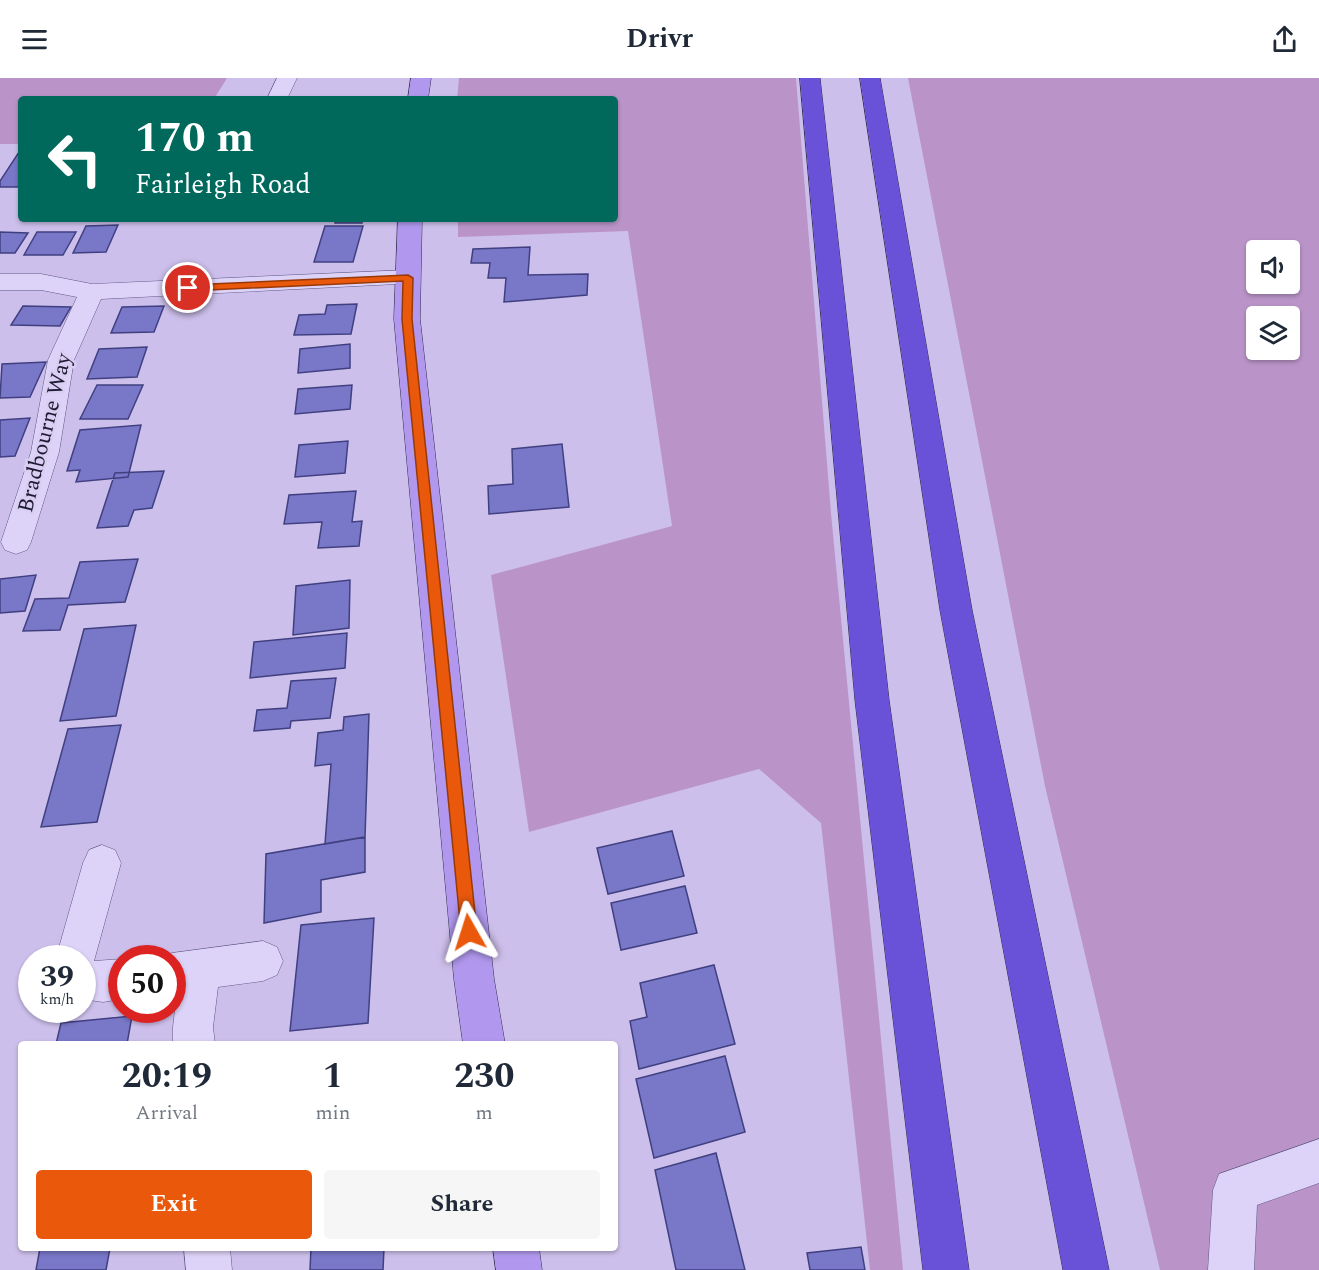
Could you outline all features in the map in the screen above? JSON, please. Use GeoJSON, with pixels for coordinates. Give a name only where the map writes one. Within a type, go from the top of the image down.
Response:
{"type":"FeatureCollection","features":[{"type":"Feature","properties":{"kind":"highway"},"geometry":{"type":"LineString","coordinates":[[810,78],[872,700],[946,1270]]}},
{"type":"Feature","properties":{"kind":"highway"},"geometry":{"type":"LineString","coordinates":[[870,78],[956,610],[1086,1270]]}},
{"type":"Feature","properties":{"kind":"main road"},"geometry":{"type":"LineString","coordinates":[[418,96],[421,78]]}},
{"type":"Feature","properties":{"kind":"main road"},"geometry":{"type":"LineString","coordinates":[[410,222],[407,319],[474,979],[484,1041]]}},
{"type":"Feature","properties":{"kind":"main road"},"geometry":{"type":"LineString","coordinates":[[516,1251],[519,1270]]}},
{"type":"Feature","properties":{"kind":"street"},"geometry":{"type":"LineString","coordinates":[[278,96],[287,78]]}},
{"type":"Feature","properties":{"kind":"street"},"geometry":{"type":"LineString","coordinates":[[0,282],[41,282],[92,292],[408,278]]}},
{"type":"Feature","properties":{"kind":"street","name":"Bradbourne Way"},"geometry":{"type":"LineString","coordinates":[[16,542],[45,452],[60,360],[92,292]]}},
{"type":"Feature","properties":{"kind":"street"},"geometry":{"type":"LineString","coordinates":[[80,945],[102,862]]}},
{"type":"Feature","properties":{"kind":"street"},"geometry":{"type":"LineString","coordinates":[[194,1041],[186,971],[263,961]]}},
{"type":"Feature","properties":{"kind":"street"},"geometry":{"type":"LineString","coordinates":[[1231,1270],[1235,1190],[1319,1161]]}},
{"type":"Feature","properties":{"kind":"street"},"geometry":{"type":"LineString","coordinates":[[207,1251],[209,1270]]}},
{"type":"Feature","properties":{"kind":"shaded area"},"geometry":{"type":"Polygon","coordinates":[[[0,78],[227,78],[216,96],[18,96],[18,144],[0,144],[0,78]]]}},
{"type":"Feature","properties":{"kind":"shaded area"},"geometry":{"type":"Polygon","coordinates":[[[459,78],[796,78],[831,513],[903,1270],[870,1270],[821,823],[759,769],[529,832],[491,575],[672,526],[628,231],[458,237],[458,222],[618,222],[618,96],[457,96],[459,78]]]}},
{"type":"Feature","properties":{"kind":"shaded area"},"geometry":{"type":"Polygon","coordinates":[[[908,78],[1319,78],[1319,1270],[1160,1270],[1045,786],[908,78]]]}},
{"type":"Feature","properties":{"kind":"building"},"geometry":{"type":"Polygon","coordinates":[[[18,154],[18,187],[0,187],[0,181],[18,154]]]}},
{"type":"Feature","properties":{"kind":"building"},"geometry":{"type":"Polygon","coordinates":[[[335,222],[362,222],[362,223],[335,222]]]}},
{"type":"Feature","properties":{"kind":"building"},"geometry":{"type":"Polygon","coordinates":[[[118,225],[106,252],[73,253],[86,226],[118,225]]]}},
{"type":"Feature","properties":{"kind":"building"},"geometry":{"type":"Polygon","coordinates":[[[325,226],[363,226],[353,262],[314,262],[325,226]]]}},
{"type":"Feature","properties":{"kind":"building"},"geometry":{"type":"Polygon","coordinates":[[[0,232],[28,233],[15,253],[0,253],[0,232]]]}},
{"type":"Feature","properties":{"kind":"building"},"geometry":{"type":"Polygon","coordinates":[[[37,232],[76,232],[63,255],[24,255],[37,232]]]}},
{"type":"Feature","properties":{"kind":"building"},"geometry":{"type":"Polygon","coordinates":[[[530,247],[528,275],[588,274],[587,295],[504,302],[506,278],[488,278],[490,263],[471,263],[473,249],[530,247]]]}},
{"type":"Feature","properties":{"kind":"building"},"geometry":{"type":"Polygon","coordinates":[[[357,304],[351,334],[294,335],[299,315],[325,314],[327,305],[357,304]]]}},
{"type":"Feature","properties":{"kind":"building"},"geometry":{"type":"Polygon","coordinates":[[[23,306],[71,307],[60,326],[11,325],[23,306]]]}},
{"type":"Feature","properties":{"kind":"building"},"geometry":{"type":"Polygon","coordinates":[[[164,306],[154,332],[111,333],[122,307],[164,306]]]}},
{"type":"Feature","properties":{"kind":"building"},"geometry":{"type":"Polygon","coordinates":[[[350,344],[350,368],[298,373],[300,349],[350,344]]]}},
{"type":"Feature","properties":{"kind":"building"},"geometry":{"type":"Polygon","coordinates":[[[147,347],[137,377],[87,379],[99,349],[147,347]]]}},
{"type":"Feature","properties":{"kind":"building"},"geometry":{"type":"Polygon","coordinates":[[[46,362],[30,397],[0,398],[2,364],[46,362]]]}},
{"type":"Feature","properties":{"kind":"building"},"geometry":{"type":"Polygon","coordinates":[[[97,385],[143,385],[128,419],[80,419],[97,385]]]}},
{"type":"Feature","properties":{"kind":"building"},"geometry":{"type":"Polygon","coordinates":[[[352,385],[350,409],[295,414],[298,389],[352,385]]]}},
{"type":"Feature","properties":{"kind":"building"},"geometry":{"type":"Polygon","coordinates":[[[30,418],[15,456],[0,457],[0,420],[30,418]]]}},
{"type":"Feature","properties":{"kind":"building"},"geometry":{"type":"Polygon","coordinates":[[[141,425],[128,477],[76,482],[80,470],[67,471],[80,430],[141,425]]]}},
{"type":"Feature","properties":{"kind":"building"},"geometry":{"type":"Polygon","coordinates":[[[348,441],[345,473],[295,477],[299,445],[348,441]]]}},
{"type":"Feature","properties":{"kind":"building"},"geometry":{"type":"Polygon","coordinates":[[[562,444],[569,507],[489,514],[488,486],[513,484],[512,449],[562,444]]]}},
{"type":"Feature","properties":{"kind":"building"},"geometry":{"type":"Polygon","coordinates":[[[164,471],[152,508],[134,510],[128,526],[97,528],[115,473],[164,471]]]}},
{"type":"Feature","properties":{"kind":"building"},"geometry":{"type":"Polygon","coordinates":[[[356,491],[352,522],[362,521],[359,546],[318,548],[322,522],[284,524],[289,495],[356,491]]]}},
{"type":"Feature","properties":{"kind":"building"},"geometry":{"type":"Polygon","coordinates":[[[138,559],[125,602],[68,605],[60,630],[23,631],[35,599],[69,598],[80,562],[138,559]]]}},
{"type":"Feature","properties":{"kind":"building"},"geometry":{"type":"Polygon","coordinates":[[[36,575],[25,611],[0,613],[0,579],[36,575]]]}},
{"type":"Feature","properties":{"kind":"building"},"geometry":{"type":"Polygon","coordinates":[[[350,580],[349,628],[293,635],[296,586],[350,580]]]}},
{"type":"Feature","properties":{"kind":"building"},"geometry":{"type":"Polygon","coordinates":[[[136,625],[116,716],[60,721],[84,629],[136,625]]]}},
{"type":"Feature","properties":{"kind":"building"},"geometry":{"type":"Polygon","coordinates":[[[347,633],[345,668],[250,678],[254,642],[347,633]]]}},
{"type":"Feature","properties":{"kind":"building"},"geometry":{"type":"Polygon","coordinates":[[[336,678],[330,718],[291,721],[290,728],[254,731],[257,710],[287,708],[291,681],[336,678]]]}},
{"type":"Feature","properties":{"kind":"building"},"geometry":{"type":"Polygon","coordinates":[[[369,714],[365,837],[325,844],[331,764],[315,766],[318,733],[343,730],[344,717],[369,714]]]}},
{"type":"Feature","properties":{"kind":"building"},"geometry":{"type":"Polygon","coordinates":[[[121,725],[97,822],[41,827],[68,729],[121,725]]]}},
{"type":"Feature","properties":{"kind":"building"},"geometry":{"type":"Polygon","coordinates":[[[672,831],[684,876],[608,894],[597,848],[672,831]]]}},
{"type":"Feature","properties":{"kind":"building"},"geometry":{"type":"Polygon","coordinates":[[[365,837],[365,872],[321,880],[321,912],[264,923],[266,854],[365,837]]]}},
{"type":"Feature","properties":{"kind":"building"},"geometry":{"type":"Polygon","coordinates":[[[685,886],[697,933],[621,950],[611,903],[685,886]]]}},
{"type":"Feature","properties":{"kind":"building"},"geometry":{"type":"Polygon","coordinates":[[[374,918],[368,1023],[290,1031],[301,925],[374,918]]]}},
{"type":"Feature","properties":{"kind":"building"},"geometry":{"type":"Polygon","coordinates":[[[714,965],[735,1044],[639,1069],[630,1021],[647,1017],[640,983],[714,965]]]}},
{"type":"Feature","properties":{"kind":"building"},"geometry":{"type":"Polygon","coordinates":[[[108,1018],[108,1023],[131,1023],[128,1041],[57,1041],[61,1023],[96,1023],[96,1020],[108,1018]]]}},
{"type":"Feature","properties":{"kind":"building"},"geometry":{"type":"Polygon","coordinates":[[[725,1056],[745,1132],[654,1158],[636,1079],[725,1056]]]}},
{"type":"Feature","properties":{"kind":"building"},"geometry":{"type":"Polygon","coordinates":[[[716,1153],[745,1270],[676,1270],[655,1170],[716,1153]]]}},
{"type":"Feature","properties":{"kind":"building"},"geometry":{"type":"Polygon","coordinates":[[[861,1247],[865,1270],[810,1270],[807,1253],[861,1247]]]}},
{"type":"Feature","properties":{"kind":"building"},"geometry":{"type":"Polygon","coordinates":[[[39,1251],[109,1251],[106,1270],[36,1270],[39,1251]]]}},
{"type":"Feature","properties":{"kind":"building"},"geometry":{"type":"Polygon","coordinates":[[[311,1251],[384,1251],[383,1270],[310,1270],[311,1251]]]}},
{"type":"Feature","properties":{"kind":"route"},"geometry":{"type":"LineString","coordinates":[[188,288],[408,278],[407,319],[469,932]]}}]}
